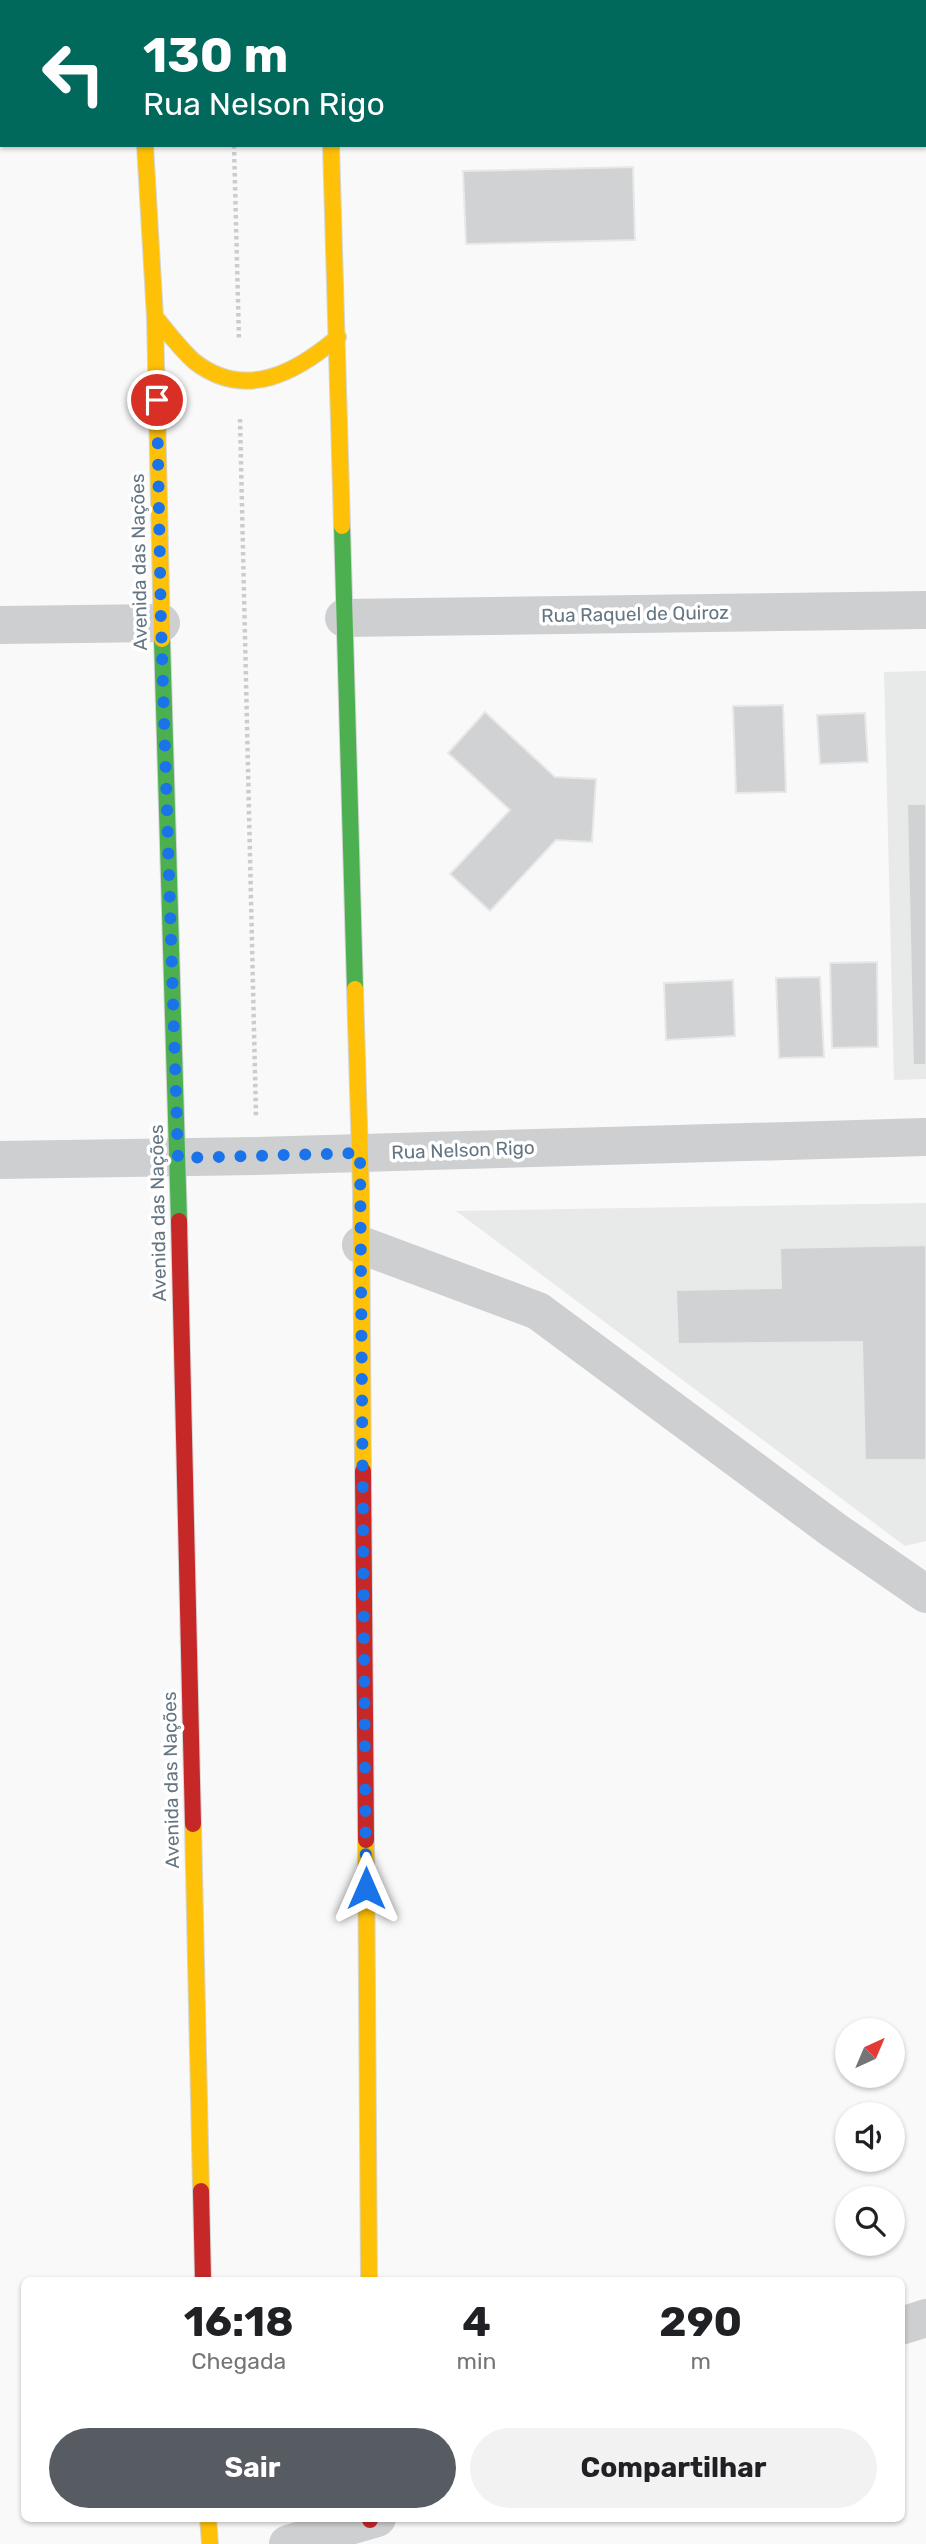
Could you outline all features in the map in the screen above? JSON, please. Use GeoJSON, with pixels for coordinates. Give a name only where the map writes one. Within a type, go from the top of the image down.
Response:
{"type":"FeatureCollection","features":[{"type":"Feature","properties":{"kind":"main road","name":"Avenida das Nações"},"geometry":{"type":"LineString","coordinates":[[145,147],[156,317],[161,623],[178,1158],[203,2277]]}},
{"type":"Feature","properties":{"kind":"main road"},"geometry":{"type":"LineString","coordinates":[[331,147],[360,1153],[369,2277]]}},
{"type":"Feature","properties":{"kind":"main road"},"geometry":{"type":"LineString","coordinates":[[156,317],[175,341],[200,365],[222,375],[249,382],[284,374],[313,360],[338,337]]}},
{"type":"Feature","properties":{"kind":"main road"},"geometry":{"type":"LineString","coordinates":[[208,2522],[210,2544]]}},
{"type":"Feature","properties":{"kind":"street","name":"Rua Raquel de Quiroz"},"geometry":{"type":"LineString","coordinates":[[344,618],[926,610]]}},
{"type":"Feature","properties":{"kind":"street"},"geometry":{"type":"LineString","coordinates":[[0,625],[161,623]]}},
{"type":"Feature","properties":{"kind":"street","name":"Rua Nelson Rigo"},"geometry":{"type":"LineString","coordinates":[[0,1160],[178,1158],[926,1137]]}},
{"type":"Feature","properties":{"kind":"street"},"geometry":{"type":"LineString","coordinates":[[361,1245],[538,1311],[835,1531],[926,1594]]}},
{"type":"Feature","properties":{"kind":"street"},"geometry":{"type":"LineString","coordinates":[[905,2325],[926,2318]]}},
{"type":"Feature","properties":{"kind":"street"},"geometry":{"type":"LineString","coordinates":[[288,2544],[363,2522]]}},
{"type":"Feature","properties":{"kind":"path"},"geometry":{"type":"LineString","coordinates":[[234,147],[256,1156]]}},
{"type":"Feature","properties":{"kind":"shaded area"},"geometry":{"type":"Polygon","coordinates":[[[926,671],[926,1079],[894,1080],[884,672],[926,671]]]}},
{"type":"Feature","properties":{"kind":"shaded area"},"geometry":{"type":"Polygon","coordinates":[[[926,1203],[926,1541],[905,1546],[456,1211],[926,1203]]]}},
{"type":"Feature","properties":{"kind":"building"},"geometry":{"type":"Polygon","coordinates":[[[633,167],[635,240],[466,244],[463,171],[633,167]]]}},
{"type":"Feature","properties":{"kind":"building"},"geometry":{"type":"Polygon","coordinates":[[[783,705],[786,792],[736,793],[733,706],[783,705]]]}},
{"type":"Feature","properties":{"kind":"building"},"geometry":{"type":"Polygon","coordinates":[[[485,712],[555,777],[596,779],[592,842],[556,840],[490,911],[450,874],[510,810],[448,753],[485,712]]]}},
{"type":"Feature","properties":{"kind":"building"},"geometry":{"type":"Polygon","coordinates":[[[865,713],[868,762],[820,764],[817,715],[865,713]]]}},
{"type":"Feature","properties":{"kind":"building"},"geometry":{"type":"Polygon","coordinates":[[[907,804],[926,804],[926,1065],[913,1065],[907,804]]]}},
{"type":"Feature","properties":{"kind":"building"},"geometry":{"type":"Polygon","coordinates":[[[877,962],[878,1047],[832,1048],[830,963],[877,962]]]}},
{"type":"Feature","properties":{"kind":"building"},"geometry":{"type":"Polygon","coordinates":[[[820,977],[824,1057],[779,1058],[776,978],[820,977]]]}},
{"type":"Feature","properties":{"kind":"building"},"geometry":{"type":"Polygon","coordinates":[[[733,980],[735,1036],[666,1040],[664,983],[733,980]]]}},
{"type":"Feature","properties":{"kind":"building"},"geometry":{"type":"Polygon","coordinates":[[[926,1245],[926,1460],[865,1460],[862,1342],[678,1344],[676,1290],[781,1288],[780,1248],[926,1245]]]}},
{"type":"Feature","properties":{"kind":"traffic: fast"},"geometry":{"type":"LineString","coordinates":[[342,526],[355,989]]}},
{"type":"Feature","properties":{"kind":"traffic: fast"},"geometry":{"type":"LineString","coordinates":[[162,639],[179,1221]]}},
{"type":"Feature","properties":{"kind":"traffic: slow"},"geometry":{"type":"LineString","coordinates":[[145,147],[155,317],[162,639]]}},
{"type":"Feature","properties":{"kind":"traffic: slow"},"geometry":{"type":"LineString","coordinates":[[331,147],[342,526]]}},
{"type":"Feature","properties":{"kind":"traffic: slow"},"geometry":{"type":"LineString","coordinates":[[155,317],[195,362],[214,374],[233,379],[252,380],[288,371],[338,337]]}},
{"type":"Feature","properties":{"kind":"traffic: slow"},"geometry":{"type":"LineString","coordinates":[[355,989],[361,1191],[363,1471]]}},
{"type":"Feature","properties":{"kind":"traffic: slow"},"geometry":{"type":"LineString","coordinates":[[193,1824],[201,2191]]}},
{"type":"Feature","properties":{"kind":"traffic: slow"},"geometry":{"type":"LineString","coordinates":[[366,1840],[369,2277]]}},
{"type":"Feature","properties":{"kind":"traffic: slow"},"geometry":{"type":"LineString","coordinates":[[208,2522],[210,2544]]}},
{"type":"Feature","properties":{"kind":"traffic: jam"},"geometry":{"type":"LineString","coordinates":[[179,1221],[193,1824]]}},
{"type":"Feature","properties":{"kind":"traffic: jam"},"geometry":{"type":"LineString","coordinates":[[363,1471],[366,1840]]}},
{"type":"Feature","properties":{"kind":"traffic: jam"},"geometry":{"type":"LineString","coordinates":[[201,2191],[203,2277]]}},
{"type":"Feature","properties":{"kind":"route"},"geometry":{"type":"LineString","coordinates":[[157,400],[161,623],[178,1158],[360,1153],[366,1888]]}}]}
